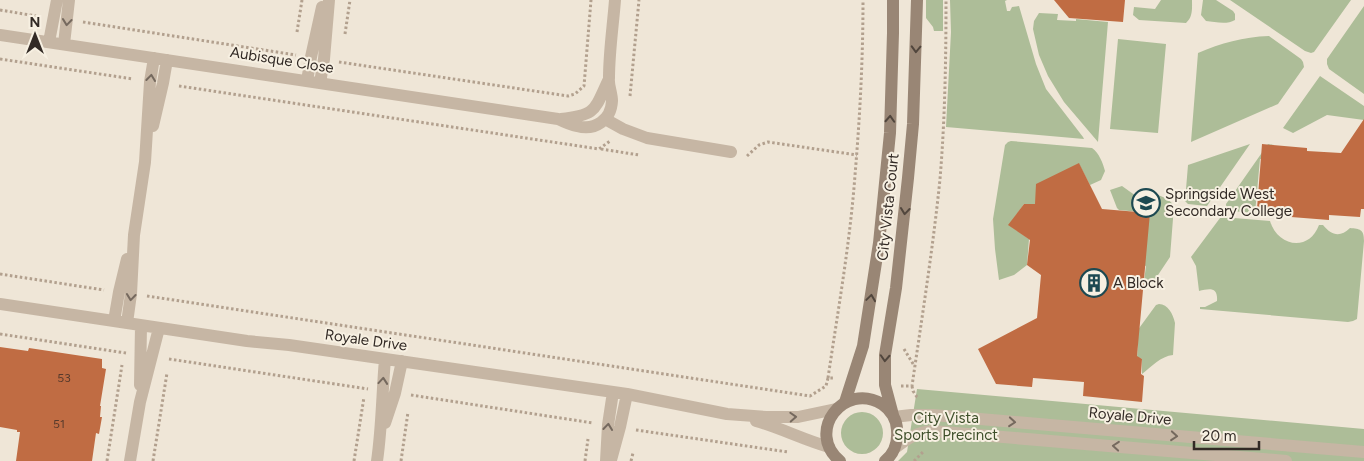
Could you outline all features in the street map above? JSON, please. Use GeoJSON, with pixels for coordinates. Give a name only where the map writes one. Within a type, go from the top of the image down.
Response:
{"type":"FeatureCollection","features":[{"type":"Feature","properties":{"kind":"street"},"geometry":{"type":"LineString","coordinates":[[49,42],[57,0]]}},
{"type":"Feature","properties":{"kind":"street"},"geometry":{"type":"LineString","coordinates":[[64,44],[69,0]]}},
{"type":"Feature","properties":{"kind":"street"},"geometry":{"type":"LineString","coordinates":[[307,80],[323,0]]}},
{"type":"Feature","properties":{"kind":"street"},"geometry":{"type":"LineString","coordinates":[[320,83],[329,0]]}},
{"type":"Feature","properties":{"kind":"street"},"geometry":{"type":"LineString","coordinates":[[615,0],[608,80],[612,101],[606,119],[623,129],[647,138],[731,152]]}},
{"type":"Feature","properties":{"kind":"street","name":"City Vista Court"},"geometry":{"type":"LineString","coordinates":[[835,457],[826,438],[827,427],[830,418],[840,406],[863,346],[879,243],[890,133],[893,0]]}},
{"type":"Feature","properties":{"kind":"street","name":"City Vista Court"},"geometry":{"type":"LineString","coordinates":[[889,457],[898,437],[897,426],[885,385],[885,355],[896,288],[913,124],[917,0]]}},
{"type":"Feature","properties":{"kind":"street","name":"Aubisque Close"},"geometry":{"type":"LineString","coordinates":[[0,34],[558,119],[589,128],[598,125],[606,119]]}},
{"type":"Feature","properties":{"kind":"street"},"geometry":{"type":"LineString","coordinates":[[145,162],[150,82],[154,58]]}},
{"type":"Feature","properties":{"kind":"street"},"geometry":{"type":"LineString","coordinates":[[114,321],[125,293],[145,162],[167,60]]}},
{"type":"Feature","properties":{"kind":"street","name":"Aubisque Close"},"geometry":{"type":"LineString","coordinates":[[558,119],[579,117],[589,113],[595,108],[608,80]]}},
{"type":"Feature","properties":{"kind":"street"},"geometry":{"type":"LineString","coordinates":[[125,293],[128,324]]}},
{"type":"Feature","properties":{"kind":"street","name":"Royale Drive"},"geometry":{"type":"LineString","coordinates":[[0,304],[141,326],[289,345],[627,394],[727,414]]}},
{"type":"Feature","properties":{"kind":"street"},"geometry":{"type":"LineString","coordinates":[[140,402],[141,326]]}},
{"type":"Feature","properties":{"kind":"street"},"geometry":{"type":"LineString","coordinates":[[130,461],[140,402],[159,328]]}},
{"type":"Feature","properties":{"kind":"street"},"geometry":{"type":"LineString","coordinates":[[381,438],[385,359]]}},
{"type":"Feature","properties":{"kind":"street"},"geometry":{"type":"LineString","coordinates":[[377,461],[381,438],[395,393],[402,362]]}},
{"type":"Feature","properties":{"kind":"street"},"geometry":{"type":"LineString","coordinates":[[606,461],[608,425],[613,392]]}},
{"type":"Feature","properties":{"kind":"street"},"geometry":{"type":"LineString","coordinates":[[611,461],[627,394]]}},
{"type":"Feature","properties":{"kind":"street"},"geometry":{"type":"LineString","coordinates":[[727,414],[798,417],[840,406],[855,399],[866,398],[886,407],[893,416]]}},
{"type":"Feature","properties":{"kind":"street"},"geometry":{"type":"LineString","coordinates":[[727,414],[774,426],[808,441],[835,457]]}},
{"type":"Feature","properties":{"kind":"street","name":"Royale Drive"},"geometry":{"type":"LineString","coordinates":[[893,416],[933,415],[1364,452]]}},
{"type":"Feature","properties":{"kind":"street","name":"Royale Drive"},"geometry":{"type":"LineString","coordinates":[[889,457],[910,437],[932,431],[1286,461]]}},
{"type":"Feature","properties":{"kind":"path"},"geometry":{"type":"LineString","coordinates":[[296,36],[302,0]]}},
{"type":"Feature","properties":{"kind":"path"},"geometry":{"type":"LineString","coordinates":[[345,36],[350,0]]}},
{"type":"Feature","properties":{"kind":"path"},"geometry":{"type":"LineString","coordinates":[[0,274],[810,396],[826,386],[846,254],[855,174],[861,89],[862,0]]}},
{"type":"Feature","properties":{"kind":"path"},"geometry":{"type":"LineString","coordinates":[[926,398],[917,397],[912,386],[926,298],[940,180],[946,71],[946,0]]}},
{"type":"Feature","properties":{"kind":"path"},"geometry":{"type":"LineString","coordinates":[[0,10],[36,16]]}},
{"type":"Feature","properties":{"kind":"path"},"geometry":{"type":"LineString","coordinates":[[341,62],[342,53]]}},
{"type":"Feature","properties":{"kind":"path"},"geometry":{"type":"LineString","coordinates":[[107,461],[122,362]]}},
{"type":"Feature","properties":{"kind":"path"},"geometry":{"type":"LineString","coordinates":[[153,461],[168,369]]}},
{"type":"Feature","properties":{"kind":"path"},"geometry":{"type":"LineString","coordinates":[[828,378],[837,378]]}},
{"type":"Feature","properties":{"kind":"path"},"geometry":{"type":"LineString","coordinates":[[892,386],[912,386]]}},
{"type":"Feature","properties":{"kind":"path"},"geometry":{"type":"LineString","coordinates":[[354,461],[365,389]]}},
{"type":"Feature","properties":{"kind":"path"},"geometry":{"type":"LineString","coordinates":[[401,461],[411,395]]}},
{"type":"Feature","properties":{"kind":"green space"},"geometry":{"type":"Polygon","coordinates":[[[926,0],[943,0],[943,31],[934,31],[926,18],[926,0]]]}},
{"type":"Feature","properties":{"kind":"green space"},"geometry":{"type":"Polygon","coordinates":[[[950,0],[1007,0],[1005,1],[1007,11],[1010,11],[1012,7],[1019,6],[1036,64],[1046,89],[1084,139],[946,127],[951,32],[950,0]]]}},
{"type":"Feature","properties":{"kind":"green space"},"geometry":{"type":"Polygon","coordinates":[[[1161,0],[1192,0],[1192,13],[1188,21],[1186,23],[1139,20],[1133,15],[1134,7],[1155,9],[1161,0]]]}},
{"type":"Feature","properties":{"kind":"green space"},"geometry":{"type":"Polygon","coordinates":[[[1203,0],[1216,0],[1233,11],[1235,20],[1225,23],[1206,21],[1201,15],[1203,0]]]}},
{"type":"Feature","properties":{"kind":"green space"},"geometry":{"type":"Polygon","coordinates":[[[1230,0],[1351,0],[1314,52],[1311,53],[1305,51],[1230,0]]]}},
{"type":"Feature","properties":{"kind":"green space"},"geometry":{"type":"Polygon","coordinates":[[[1364,6],[1364,94],[1329,69],[1327,59],[1364,6]]]}},
{"type":"Feature","properties":{"kind":"green space"},"geometry":{"type":"Polygon","coordinates":[[[1039,13],[1058,14],[1057,20],[1076,21],[1076,19],[1108,22],[1098,142],[1064,102],[1048,76],[1039,55],[1033,29],[1034,21],[1039,13]]]}},
{"type":"Feature","properties":{"kind":"green space"},"geometry":{"type":"Polygon","coordinates":[[[1269,36],[1301,59],[1304,67],[1278,104],[1191,142],[1198,53],[1232,41],[1269,36]]]}},
{"type":"Feature","properties":{"kind":"green space"},"geometry":{"type":"Polygon","coordinates":[[[1118,39],[1166,44],[1158,133],[1110,129],[1118,39]]]}},
{"type":"Feature","properties":{"kind":"green space"},"geometry":{"type":"Polygon","coordinates":[[[1320,76],[1364,106],[1364,120],[1327,115],[1293,133],[1283,128],[1320,76]]]}},
{"type":"Feature","properties":{"kind":"green space"},"geometry":{"type":"Polygon","coordinates":[[[1011,141],[1092,148],[1100,158],[1105,171],[1101,180],[1090,185],[1079,164],[1035,204],[1024,204],[1009,225],[1029,239],[1027,265],[1014,275],[999,280],[993,219],[1005,145],[1011,141]]]}},
{"type":"Feature","properties":{"kind":"green space"},"geometry":{"type":"Polygon","coordinates":[[[1250,144],[1207,206],[1188,204],[1185,201],[1188,165],[1250,144]]]}},
{"type":"Feature","properties":{"kind":"green space"},"geometry":{"type":"Polygon","coordinates":[[[1268,144],[1274,145],[1272,161],[1260,159],[1255,213],[1231,211],[1226,204],[1268,144]]]}},
{"type":"Feature","properties":{"kind":"green space"},"geometry":{"type":"Polygon","coordinates":[[[1122,186],[1136,196],[1141,195],[1142,190],[1160,196],[1174,206],[1170,257],[1154,281],[1144,281],[1146,266],[1142,265],[1150,213],[1119,210],[1110,190],[1122,186]]]}},
{"type":"Feature","properties":{"kind":"green space"},"geometry":{"type":"Polygon","coordinates":[[[1222,217],[1270,221],[1274,230],[1280,236],[1286,241],[1294,243],[1308,239],[1314,234],[1319,225],[1323,225],[1329,231],[1336,234],[1343,233],[1350,228],[1361,230],[1364,241],[1357,319],[1348,322],[1200,309],[1200,307],[1205,307],[1217,301],[1217,296],[1215,291],[1212,290],[1199,291],[1196,266],[1191,257],[1222,217]]]}},
{"type":"Feature","properties":{"kind":"green space"},"geometry":{"type":"Polygon","coordinates":[[[1159,304],[1167,308],[1175,323],[1173,355],[1160,360],[1142,374],[1142,359],[1137,357],[1138,343],[1129,342],[1156,305],[1159,304]]]}},
{"type":"Feature","properties":{"kind":"green space","name":"City Vista Sports Precinct"},"geometry":{"type":"Polygon","coordinates":[[[917,389],[1364,429],[1364,461],[898,461],[907,452],[917,389]]]}},
{"type":"Feature","properties":{"kind":"green space"},"geometry":{"type":"Polygon","coordinates":[[[862,412],[877,418],[883,433],[877,448],[862,454],[847,448],[841,433],[847,418],[862,412]]]}},
{"type":"Feature","properties":{"kind":"building"},"geometry":{"type":"Polygon","coordinates":[[[1054,0],[1125,0],[1123,22],[1069,18],[1054,0]]]}},
{"type":"Feature","properties":{"kind":"building"},"geometry":{"type":"Polygon","coordinates":[[[1364,119],[1364,209],[1361,209],[1360,217],[1329,215],[1329,220],[1291,217],[1292,211],[1257,209],[1262,144],[1307,148],[1307,151],[1341,153],[1364,119]]]}},
{"type":"Feature","properties":{"kind":"building","name":"A Block"},"geometry":{"type":"Polygon","coordinates":[[[1079,163],[1102,209],[1150,213],[1137,356],[1142,359],[1141,374],[1144,376],[1142,402],[1083,396],[1084,382],[1033,378],[1032,387],[996,384],[978,349],[1037,318],[1041,275],[1027,265],[1030,240],[1008,225],[1024,204],[1035,204],[1036,184],[1079,163]]]}},
{"type":"Feature","properties":{"kind":"building"},"geometry":{"type":"Polygon","coordinates":[[[0,347],[28,351],[29,348],[102,359],[102,368],[106,369],[100,406],[100,417],[102,417],[99,434],[96,433],[92,461],[16,461],[20,432],[0,427],[0,347]]]}},
{"type":"Feature","properties":{"kind":"place","name":"Springside West Secondary College"},"geometry":{"type":"Point","coordinates":[1146,203]}},
{"type":"Feature","properties":{"kind":"place","name":"A Block"},"geometry":{"type":"Point","coordinates":[1094,283]}}]}
